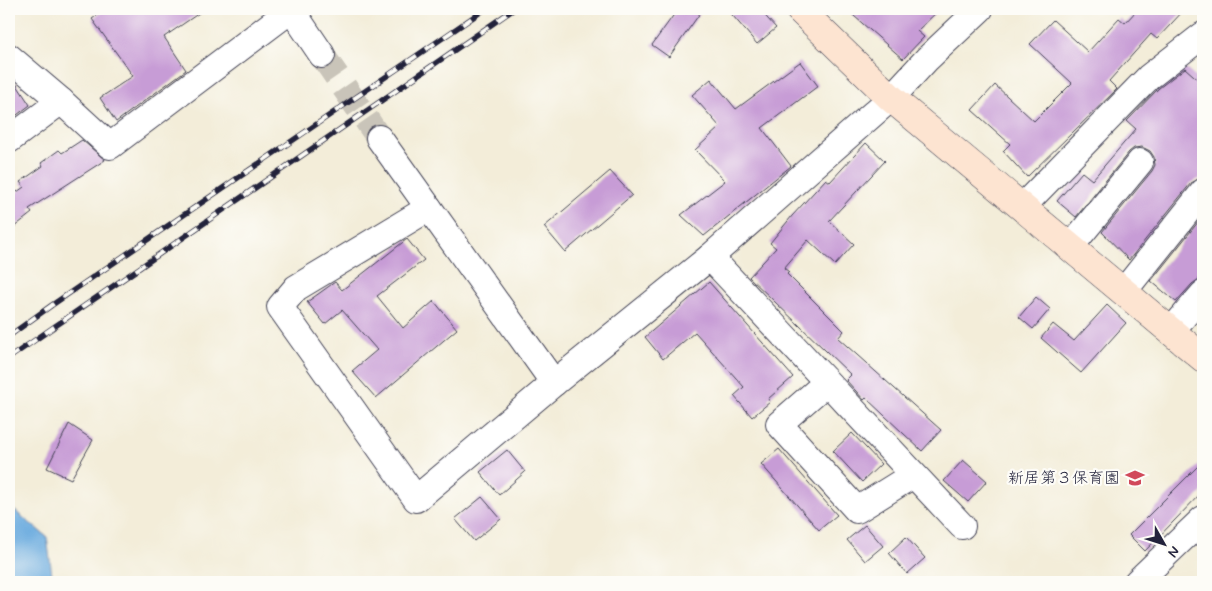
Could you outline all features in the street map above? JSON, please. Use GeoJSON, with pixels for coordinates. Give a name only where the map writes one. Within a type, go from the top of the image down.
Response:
{"type":"FeatureCollection","features":[{"type":"Feature","properties":{"kind":"street"},"geometry":{"type":"LineString","coordinates":[[9,57],[110,146],[292,9],[322,55]]}},
{"type":"Feature","properties":{"kind":"street"},"geometry":{"type":"LineString","coordinates":[[799,9],[891,98],[1071,246],[1203,358]]}},
{"type":"Feature","properties":{"kind":"street"},"geometry":{"type":"LineString","coordinates":[[429,208],[296,288],[280,307],[416,499],[554,383],[710,257],[891,98],[926,59],[980,9]]}},
{"type":"Feature","properties":{"kind":"street"},"geometry":{"type":"LineString","coordinates":[[1022,206],[1149,77],[1203,34]]}},
{"type":"Feature","properties":{"kind":"street"},"geometry":{"type":"LineString","coordinates":[[9,140],[61,101]]}},
{"type":"Feature","properties":{"kind":"street"},"geometry":{"type":"LineString","coordinates":[[379,138],[554,383]]}},
{"type":"Feature","properties":{"kind":"street"},"geometry":{"type":"LineString","coordinates":[[1071,246],[1140,162]]}},
{"type":"Feature","properties":{"kind":"street"},"geometry":{"type":"LineString","coordinates":[[1124,291],[1203,192]]}},
{"type":"Feature","properties":{"kind":"street"},"geometry":{"type":"LineString","coordinates":[[710,257],[962,526]]}},
{"type":"Feature","properties":{"kind":"street"},"geometry":{"type":"LineString","coordinates":[[1171,331],[1203,294]]}},
{"type":"Feature","properties":{"kind":"street"},"geometry":{"type":"LineString","coordinates":[[826,383],[779,424],[857,510],[913,475]]}},
{"type":"Feature","properties":{"kind":"street"},"geometry":{"type":"LineString","coordinates":[[1137,582],[1203,519]]}},
{"type":"Feature","properties":{"kind":"water"},"geometry":{"type":"Polygon","coordinates":[[[9,506],[47,537],[53,582],[9,582],[9,506]]]}},
{"type":"Feature","properties":{"kind":"building"},"geometry":{"type":"Polygon","coordinates":[[[106,9],[205,9],[164,37],[186,70],[116,122],[100,98],[133,76],[92,19],[106,9]]]}},
{"type":"Feature","properties":{"kind":"building"},"geometry":{"type":"Polygon","coordinates":[[[678,9],[703,9],[669,57],[652,45],[678,9]]]}},
{"type":"Feature","properties":{"kind":"building"},"geometry":{"type":"Polygon","coordinates":[[[727,9],[759,9],[776,28],[757,44],[727,9]]]}},
{"type":"Feature","properties":{"kind":"building"},"geometry":{"type":"Polygon","coordinates":[[[846,9],[940,9],[917,31],[924,37],[903,59],[846,9]]]}},
{"type":"Feature","properties":{"kind":"building"},"geometry":{"type":"Polygon","coordinates":[[[1138,9],[1185,9],[1157,39],[1151,34],[1109,81],[1117,89],[1027,177],[1003,151],[1010,144],[972,110],[995,85],[1034,121],[1072,83],[1030,44],[1053,20],[1088,52],[1119,18],[1125,23],[1138,9]]]}},
{"type":"Feature","properties":{"kind":"building"},"geometry":{"type":"Polygon","coordinates":[[[800,62],[818,86],[762,128],[791,166],[704,236],[681,215],[725,181],[695,150],[720,127],[692,95],[711,79],[736,109],[800,62]]]}},
{"type":"Feature","properties":{"kind":"building"},"geometry":{"type":"Polygon","coordinates":[[[1185,68],[1203,84],[1203,177],[1191,183],[1129,260],[1102,232],[1152,171],[1155,165],[1154,157],[1150,151],[1142,147],[1134,148],[1129,152],[1076,217],[1057,201],[1082,172],[1092,180],[1136,129],[1127,121],[1159,88],[1185,68]]]}},
{"type":"Feature","properties":{"kind":"building"},"geometry":{"type":"Polygon","coordinates":[[[9,76],[30,105],[9,121],[9,76]]]}},
{"type":"Feature","properties":{"kind":"building"},"geometry":{"type":"Polygon","coordinates":[[[82,140],[105,160],[29,209],[32,213],[9,231],[9,182],[17,192],[24,187],[20,182],[43,166],[41,163],[59,150],[62,153],[82,140]]]}},
{"type":"Feature","properties":{"kind":"building"},"geometry":{"type":"Polygon","coordinates":[[[866,143],[885,161],[829,221],[854,244],[835,265],[808,240],[784,268],[789,272],[787,274],[844,331],[838,338],[941,430],[922,451],[866,398],[864,400],[846,380],[851,375],[749,277],[776,248],[770,243],[792,216],[826,179],[830,182],[866,143]]]}},
{"type":"Feature","properties":{"kind":"building"},"geometry":{"type":"Polygon","coordinates":[[[610,171],[632,195],[565,252],[544,227],[610,171]]]}},
{"type":"Feature","properties":{"kind":"building"},"geometry":{"type":"Polygon","coordinates":[[[1203,216],[1203,276],[1192,284],[1176,302],[1151,281],[1203,216]]]}},
{"type":"Feature","properties":{"kind":"building"},"geometry":{"type":"Polygon","coordinates":[[[407,239],[424,260],[377,296],[403,328],[434,301],[457,329],[376,398],[352,371],[377,350],[342,310],[325,324],[307,302],[335,282],[342,290],[407,239]]]}},
{"type":"Feature","properties":{"kind":"building"},"geometry":{"type":"Polygon","coordinates":[[[709,282],[793,377],[768,399],[770,402],[752,417],[734,396],[744,387],[695,332],[663,359],[645,337],[709,282]]]}},
{"type":"Feature","properties":{"kind":"building"},"geometry":{"type":"Polygon","coordinates":[[[1036,297],[1050,309],[1033,329],[1019,317],[1036,297]]]}},
{"type":"Feature","properties":{"kind":"building"},"geometry":{"type":"Polygon","coordinates":[[[1107,305],[1126,323],[1081,373],[1041,338],[1053,324],[1074,341],[1107,305]]]}},
{"type":"Feature","properties":{"kind":"building"},"geometry":{"type":"Polygon","coordinates":[[[69,424],[93,440],[71,479],[47,468],[69,424]]]}},
{"type":"Feature","properties":{"kind":"building"},"geometry":{"type":"Polygon","coordinates":[[[852,433],[881,464],[862,482],[833,451],[852,433]]]}},
{"type":"Feature","properties":{"kind":"building"},"geometry":{"type":"Polygon","coordinates":[[[779,449],[837,515],[819,530],[761,464],[779,449]]]}},
{"type":"Feature","properties":{"kind":"building"},"geometry":{"type":"Polygon","coordinates":[[[507,450],[525,472],[499,495],[480,472],[507,450]]]}},
{"type":"Feature","properties":{"kind":"building"},"geometry":{"type":"Polygon","coordinates":[[[963,460],[987,481],[968,502],[944,481],[963,460]]]}},
{"type":"Feature","properties":{"kind":"building"},"geometry":{"type":"Polygon","coordinates":[[[1203,461],[1203,491],[1145,551],[1129,535],[1203,461]]]}},
{"type":"Feature","properties":{"kind":"building"},"geometry":{"type":"Polygon","coordinates":[[[482,497],[501,519],[474,541],[455,519],[482,497]]]}},
{"type":"Feature","properties":{"kind":"building"},"geometry":{"type":"Polygon","coordinates":[[[865,525],[883,546],[865,561],[847,540],[865,525]]]}},
{"type":"Feature","properties":{"kind":"building"},"geometry":{"type":"Polygon","coordinates":[[[906,537],[925,558],[907,574],[889,553],[906,537]]]}},
{"type":"Feature","properties":{"kind":"tunnel"},"geometry":{"type":"LineString","coordinates":[[322,55],[379,138]]}},
{"type":"Feature","properties":{"kind":"railway"},"geometry":{"type":"LineString","coordinates":[[9,336],[485,9]]}},
{"type":"Feature","properties":{"kind":"railway"},"geometry":{"type":"LineString","coordinates":[[9,358],[514,9]]}},
{"type":"Feature","properties":{"kind":"place","name":"新居第３保育園"},"geometry":{"type":"Point","coordinates":[1135,478]}}]}
